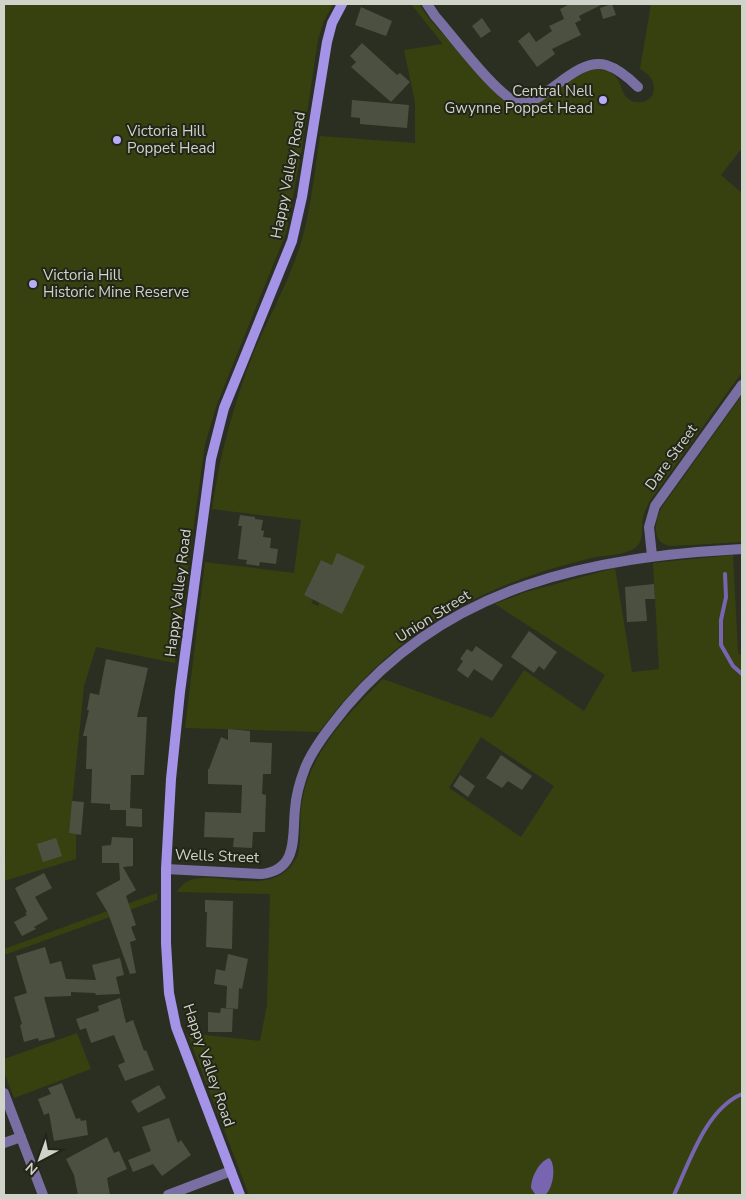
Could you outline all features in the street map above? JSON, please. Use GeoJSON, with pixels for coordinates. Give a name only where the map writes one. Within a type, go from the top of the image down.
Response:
{"type":"FeatureCollection","features":[{"type":"Feature","properties":{"kind":"street","name":"Happy Valley Road"},"geometry":{"type":"LineString","coordinates":[[240,1195],[176,1026],[172,1009],[167,965],[166,869],[171,779],[180,696],[214,446],[228,399],[292,242],[302,197],[327,42],[332,23],[342,4]]}},
{"type":"Feature","properties":{"kind":"street"},"geometry":{"type":"LineString","coordinates":[[428,4],[435,16],[492,84],[510,99],[521,103],[536,99],[583,68],[597,64],[617,70],[638,86]]}},
{"type":"Feature","properties":{"kind":"street","name":"Dare Street"},"geometry":{"type":"LineString","coordinates":[[652,556],[649,527],[655,506],[742,385]]}},
{"type":"Feature","properties":{"kind":"street","name":"Union Street"},"geometry":{"type":"LineString","coordinates":[[266,873],[279,868],[290,855],[296,799],[302,778],[310,757],[326,733],[362,689],[400,654],[445,623],[494,597],[576,570],[652,556],[742,548]]}},
{"type":"Feature","properties":{"kind":"street","name":"Wells Street"},"geometry":{"type":"LineString","coordinates":[[166,869],[266,873]]}},
{"type":"Feature","properties":{"kind":"street"},"geometry":{"type":"LineString","coordinates":[[4,1093],[43,1195]]}},
{"type":"Feature","properties":{"kind":"street"},"geometry":{"type":"LineString","coordinates":[[4,1143],[20,1137]]}},
{"type":"Feature","properties":{"kind":"street"},"geometry":{"type":"LineString","coordinates":[[168,1195],[231,1171]]}},
{"type":"Feature","properties":{"kind":"green space"},"geometry":{"type":"Polygon","coordinates":[[[4,4],[333,4],[324,21],[318,39],[301,154],[286,233],[217,404],[205,444],[175,663],[96,647],[84,686],[69,833],[76,834],[76,859],[4,881],[5,845],[4,4]]]}},
{"type":"Feature","properties":{"kind":"green space"},"geometry":{"type":"Polygon","coordinates":[[[411,4],[419,4],[427,16],[483,80],[501,98],[511,104],[593,69],[605,70],[612,74],[629,100],[643,102],[652,96],[654,90],[654,85],[647,73],[640,69],[651,4],[742,4],[742,148],[721,175],[742,193],[742,372],[649,502],[643,517],[640,542],[635,548],[625,553],[591,558],[547,570],[478,597],[447,613],[393,652],[367,675],[319,732],[185,728],[205,562],[294,573],[301,520],[212,509],[223,449],[239,392],[253,354],[289,276],[299,249],[309,207],[320,136],[415,143],[415,102],[404,50],[443,44],[411,4]],[[337,554],[332,565],[321,560],[304,595],[313,600],[311,603],[318,606],[319,603],[342,613],[348,601],[343,598],[353,592],[364,566],[337,554]]]}},
{"type":"Feature","properties":{"kind":"green space"},"geometry":{"type":"Polygon","coordinates":[[[742,395],[742,542],[671,546],[664,544],[660,541],[656,531],[662,507],[742,395]]]}},
{"type":"Feature","properties":{"kind":"green space"},"geometry":{"type":"Polygon","coordinates":[[[733,555],[738,653],[742,656],[742,1195],[249,1195],[187,1033],[260,1041],[267,1005],[270,894],[177,892],[187,882],[201,878],[253,881],[271,879],[286,871],[298,855],[302,801],[306,783],[313,766],[322,750],[345,719],[383,679],[492,718],[524,670],[584,711],[605,675],[495,604],[526,592],[615,568],[632,672],[659,669],[653,563],[733,555]],[[481,737],[449,788],[521,837],[554,786],[481,737]]]}},
{"type":"Feature","properties":{"kind":"green space"},"geometry":{"type":"Polygon","coordinates":[[[157,893],[157,900],[4,955],[4,949],[157,893]]]}},
{"type":"Feature","properties":{"kind":"green space"},"geometry":{"type":"Polygon","coordinates":[[[77,1033],[91,1069],[14,1098],[4,1072],[4,1059],[77,1033]]]}},
{"type":"Feature","properties":{"kind":"shaded area"},"geometry":{"type":"Polygon","coordinates":[[[549,1158],[553,1166],[552,1183],[545,1195],[535,1194],[531,1188],[534,1175],[539,1166],[549,1158]]]}},
{"type":"Feature","properties":{"kind":"building"},"geometry":{"type":"Polygon","coordinates":[[[570,4],[603,4],[579,16],[581,20],[575,23],[581,35],[552,49],[555,54],[537,67],[518,41],[529,32],[536,42],[552,31],[549,26],[564,19],[560,9],[570,4]]]}},
{"type":"Feature","properties":{"kind":"building"},"geometry":{"type":"Polygon","coordinates":[[[612,4],[616,15],[603,19],[600,8],[612,4]]]}},
{"type":"Feature","properties":{"kind":"building"},"geometry":{"type":"Polygon","coordinates":[[[361,7],[392,21],[386,36],[355,25],[361,7]]]}},
{"type":"Feature","properties":{"kind":"building"},"geometry":{"type":"Polygon","coordinates":[[[482,18],[491,31],[481,38],[472,26],[482,18]]]}},
{"type":"Feature","properties":{"kind":"building"},"geometry":{"type":"Polygon","coordinates":[[[362,43],[397,75],[400,73],[410,82],[391,102],[351,67],[356,62],[350,56],[362,43]]]}},
{"type":"Feature","properties":{"kind":"building"},"geometry":{"type":"Polygon","coordinates":[[[352,100],[409,105],[407,128],[360,124],[360,118],[351,117],[352,100]]]}},
{"type":"Feature","properties":{"kind":"building"},"geometry":{"type":"Polygon","coordinates":[[[240,515],[263,520],[261,530],[264,531],[263,537],[271,538],[270,548],[278,549],[276,564],[260,562],[259,566],[246,564],[247,560],[238,559],[242,526],[238,526],[240,515]]]}},
{"type":"Feature","properties":{"kind":"building"},"geometry":{"type":"Polygon","coordinates":[[[337,553],[365,566],[342,614],[304,595],[321,560],[332,565],[337,553]]]}},
{"type":"Feature","properties":{"kind":"building"},"geometry":{"type":"Polygon","coordinates":[[[654,584],[655,599],[645,599],[647,621],[627,622],[625,587],[654,584]]]}},
{"type":"Feature","properties":{"kind":"building"},"geometry":{"type":"Polygon","coordinates":[[[529,631],[557,652],[544,670],[539,666],[534,673],[511,657],[529,631]]]}},
{"type":"Feature","properties":{"kind":"building"},"geometry":{"type":"Polygon","coordinates":[[[476,646],[503,665],[492,681],[474,669],[468,678],[457,670],[463,661],[460,659],[467,649],[472,652],[476,646]]]}},
{"type":"Feature","properties":{"kind":"building"},"geometry":{"type":"Polygon","coordinates":[[[106,659],[148,668],[137,717],[147,717],[144,775],[131,775],[130,808],[142,809],[142,827],[126,826],[126,810],[110,810],[110,804],[91,803],[92,769],[86,769],[87,736],[83,736],[89,710],[87,710],[90,693],[99,695],[106,659]]]}},
{"type":"Feature","properties":{"kind":"building"},"geometry":{"type":"Polygon","coordinates":[[[228,729],[250,731],[250,742],[272,743],[271,774],[263,774],[262,794],[266,795],[265,832],[253,832],[252,848],[233,847],[234,838],[204,837],[205,812],[241,813],[242,785],[208,784],[208,769],[221,737],[228,740],[228,729]]]}},
{"type":"Feature","properties":{"kind":"building"},"geometry":{"type":"Polygon","coordinates":[[[501,755],[532,776],[522,790],[508,781],[502,788],[486,778],[501,755]]]}},
{"type":"Feature","properties":{"kind":"building"},"geometry":{"type":"Polygon","coordinates":[[[460,775],[475,786],[468,797],[453,786],[460,775]]]}},
{"type":"Feature","properties":{"kind":"building"},"geometry":{"type":"Polygon","coordinates":[[[72,801],[84,802],[81,835],[69,833],[72,801]]]}},
{"type":"Feature","properties":{"kind":"building"},"geometry":{"type":"Polygon","coordinates":[[[112,837],[133,838],[133,866],[123,867],[136,890],[126,896],[136,925],[131,927],[136,940],[130,942],[136,973],[130,974],[108,913],[96,893],[120,880],[119,863],[102,863],[102,846],[111,845],[112,837]]]}},
{"type":"Feature","properties":{"kind":"building"},"geometry":{"type":"Polygon","coordinates":[[[56,838],[62,856],[43,862],[37,844],[56,838]]]}},
{"type":"Feature","properties":{"kind":"building"},"geometry":{"type":"Polygon","coordinates":[[[44,873],[52,888],[35,897],[48,919],[34,927],[36,929],[22,936],[14,922],[27,915],[25,913],[27,912],[15,888],[44,873]]]}},
{"type":"Feature","properties":{"kind":"building"},"geometry":{"type":"Polygon","coordinates":[[[205,900],[233,901],[232,949],[206,947],[207,912],[205,912],[205,900]]]}},
{"type":"Feature","properties":{"kind":"building"},"geometry":{"type":"Polygon","coordinates":[[[45,947],[50,964],[61,961],[66,979],[96,980],[92,965],[120,958],[124,975],[116,977],[120,994],[96,995],[95,993],[71,992],[71,996],[44,997],[55,1037],[39,1041],[38,1038],[24,1042],[20,1025],[22,1024],[14,997],[27,993],[16,956],[45,947]]]}},
{"type":"Feature","properties":{"kind":"building"},"geometry":{"type":"Polygon","coordinates":[[[228,954],[248,959],[242,989],[239,988],[238,1009],[226,1008],[227,986],[214,984],[216,969],[225,971],[228,954]]]}},
{"type":"Feature","properties":{"kind":"building"},"geometry":{"type":"Polygon","coordinates":[[[120,998],[126,1023],[133,1020],[144,1051],[146,1050],[154,1070],[125,1081],[118,1065],[125,1062],[114,1035],[91,1043],[86,1028],[80,1030],[76,1019],[99,1011],[98,1006],[120,998]]]}},
{"type":"Feature","properties":{"kind":"building"},"geometry":{"type":"Polygon","coordinates":[[[221,1008],[233,1009],[232,1032],[208,1032],[208,1012],[220,1013],[221,1008]]]}},
{"type":"Feature","properties":{"kind":"building"},"geometry":{"type":"Polygon","coordinates":[[[62,1083],[76,1119],[86,1120],[88,1135],[54,1141],[49,1113],[44,1115],[38,1099],[51,1094],[48,1088],[62,1083]]]}},
{"type":"Feature","properties":{"kind":"building"},"geometry":{"type":"Polygon","coordinates":[[[159,1085],[166,1098],[138,1113],[131,1101],[159,1085]]]}},
{"type":"Feature","properties":{"kind":"building"},"geometry":{"type":"Polygon","coordinates":[[[169,1118],[178,1143],[181,1140],[191,1155],[162,1176],[153,1164],[133,1172],[128,1160],[151,1151],[142,1127],[169,1118]]]}},
{"type":"Feature","properties":{"kind":"building"},"geometry":{"type":"Polygon","coordinates":[[[107,1137],[114,1153],[119,1151],[127,1169],[107,1178],[110,1195],[78,1195],[74,1175],[66,1159],[107,1137]]]}},
{"type":"Feature","properties":{"kind":"waterway"},"geometry":{"type":"LineString","coordinates":[[725,574],[726,597],[721,620],[721,645],[733,666],[742,674]]}},
{"type":"Feature","properties":{"kind":"waterway"},"geometry":{"type":"LineString","coordinates":[[674,1195],[700,1137],[718,1111],[729,1101],[742,1094]]}},
{"type":"Feature","properties":{"kind":"place","name":"Central Nell Gwynne Poppet Head"},"geometry":{"type":"Point","coordinates":[603,100]}},
{"type":"Feature","properties":{"kind":"place","name":"Victoria Hill Poppet Head"},"geometry":{"type":"Point","coordinates":[117,140]}},
{"type":"Feature","properties":{"kind":"place","name":"Victoria Hill Historic Mine Reserve"},"geometry":{"type":"Point","coordinates":[33,284]}}]}
